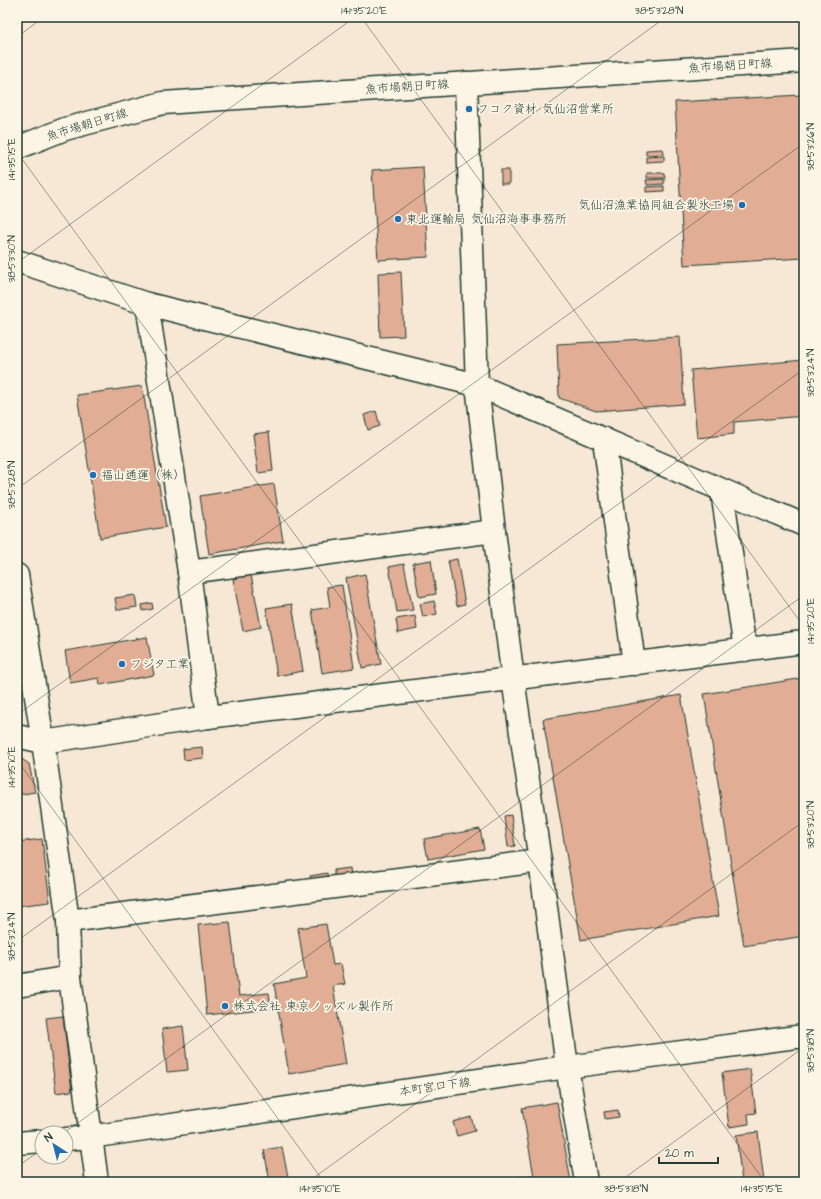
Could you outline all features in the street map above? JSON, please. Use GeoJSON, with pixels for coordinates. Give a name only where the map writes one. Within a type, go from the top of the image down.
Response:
{"type":"FeatureCollection","features":[{"type":"Feature","properties":{"kind":"street","name":"魚市場朝日町線"},"geometry":{"type":"LineString","coordinates":[[17,148],[65,129],[163,103],[804,61]]}},
{"type":"Feature","properties":{"kind":"street"},"geometry":{"type":"LineString","coordinates":[[466,83],[477,385],[513,679],[540,861],[567,1067],[586,1182]]}},
{"type":"Feature","properties":{"kind":"street"},"geometry":{"type":"LineString","coordinates":[[17,261],[147,304],[477,385],[804,525]]}},
{"type":"Feature","properties":{"kind":"street"},"geometry":{"type":"LineString","coordinates":[[147,304],[189,572],[208,717]]}},
{"type":"Feature","properties":{"kind":"street"},"geometry":{"type":"LineString","coordinates":[[604,439],[634,664]]}},
{"type":"Feature","properties":{"kind":"street"},"geometry":{"type":"LineString","coordinates":[[722,491],[745,650]]}},
{"type":"Feature","properties":{"kind":"street"},"geometry":{"type":"LineString","coordinates":[[189,572],[494,531]]}},
{"type":"Feature","properties":{"kind":"street"},"geometry":{"type":"LineString","coordinates":[[17,575],[43,742],[68,921],[70,977],[97,1182]]}},
{"type":"Feature","properties":{"kind":"street"},"geometry":{"type":"LineString","coordinates":[[17,736],[43,742],[208,717],[804,642]]}},
{"type":"Feature","properties":{"kind":"street"},"geometry":{"type":"LineString","coordinates":[[68,921],[540,861]]}},
{"type":"Feature","properties":{"kind":"street"},"geometry":{"type":"LineString","coordinates":[[17,986],[70,977]]}},
{"type":"Feature","properties":{"kind":"street","name":"本町宮口下線"},"geometry":{"type":"LineString","coordinates":[[74,1138],[567,1067],[804,1036]]}},
{"type":"Feature","properties":{"kind":"street"},"geometry":{"type":"LineString","coordinates":[[17,1143],[34,1142]]}},
{"type":"Feature","properties":{"kind":"building","name":"気仙沼漁業協同組合製氷工場"},"geometry":{"type":"Polygon","coordinates":[[[801,95],[804,148],[804,258],[684,265],[675,102],[801,95]]]}},
{"type":"Feature","properties":{"kind":"building"},"geometry":{"type":"Polygon","coordinates":[[[663,149],[664,154],[646,155],[646,150],[663,149]]]}},
{"type":"Feature","properties":{"kind":"building"},"geometry":{"type":"Polygon","coordinates":[[[664,156],[664,161],[646,162],[646,157],[664,156]]]}},
{"type":"Feature","properties":{"kind":"building"},"geometry":{"type":"Polygon","coordinates":[[[423,167],[428,257],[378,260],[372,170],[423,167]]]}},
{"type":"Feature","properties":{"kind":"building"},"geometry":{"type":"Polygon","coordinates":[[[501,170],[509,170],[509,184],[501,184],[501,170]]]}},
{"type":"Feature","properties":{"kind":"building"},"geometry":{"type":"Polygon","coordinates":[[[647,173],[664,173],[665,178],[647,178],[647,173]]]}},
{"type":"Feature","properties":{"kind":"building"},"geometry":{"type":"Polygon","coordinates":[[[664,179],[664,184],[647,185],[646,180],[664,179]]]}},
{"type":"Feature","properties":{"kind":"building"},"geometry":{"type":"Polygon","coordinates":[[[664,186],[664,191],[646,192],[646,187],[664,186]]]}},
{"type":"Feature","properties":{"kind":"building"},"geometry":{"type":"Polygon","coordinates":[[[401,272],[404,336],[380,337],[378,273],[401,272]]]}},
{"type":"Feature","properties":{"kind":"building"},"geometry":{"type":"Polygon","coordinates":[[[680,337],[684,404],[596,411],[559,398],[557,344],[680,337]]]}},
{"type":"Feature","properties":{"kind":"building"},"geometry":{"type":"Polygon","coordinates":[[[804,360],[804,416],[734,422],[734,434],[697,438],[691,370],[804,360]]]}},
{"type":"Feature","properties":{"kind":"building"},"geometry":{"type":"Polygon","coordinates":[[[142,386],[166,527],[100,538],[77,395],[142,386]]]}},
{"type":"Feature","properties":{"kind":"building"},"geometry":{"type":"Polygon","coordinates":[[[376,411],[380,426],[368,430],[364,415],[376,411]]]}},
{"type":"Feature","properties":{"kind":"building"},"geometry":{"type":"Polygon","coordinates":[[[269,432],[273,471],[258,473],[253,434],[269,432]]]}},
{"type":"Feature","properties":{"kind":"building"},"geometry":{"type":"Polygon","coordinates":[[[274,484],[283,541],[209,554],[200,496],[274,484]]]}},
{"type":"Feature","properties":{"kind":"building"},"geometry":{"type":"Polygon","coordinates":[[[457,559],[465,604],[457,606],[448,561],[457,559]]]}},
{"type":"Feature","properties":{"kind":"building"},"geometry":{"type":"Polygon","coordinates":[[[431,560],[436,594],[419,597],[413,563],[431,560]]]}},
{"type":"Feature","properties":{"kind":"building"},"geometry":{"type":"Polygon","coordinates":[[[404,564],[413,610],[397,612],[389,567],[404,564]]]}},
{"type":"Feature","properties":{"kind":"building"},"geometry":{"type":"Polygon","coordinates":[[[365,574],[381,664],[362,668],[346,578],[365,574]]]}},
{"type":"Feature","properties":{"kind":"building"},"geometry":{"type":"Polygon","coordinates":[[[251,575],[261,627],[243,631],[233,579],[251,575]]]}},
{"type":"Feature","properties":{"kind":"building"},"geometry":{"type":"Polygon","coordinates":[[[342,585],[354,668],[322,673],[312,610],[330,607],[327,587],[342,585]]]}},
{"type":"Feature","properties":{"kind":"building"},"geometry":{"type":"Polygon","coordinates":[[[135,595],[137,607],[117,610],[115,598],[135,595]]]}},
{"type":"Feature","properties":{"kind":"building"},"geometry":{"type":"Polygon","coordinates":[[[434,601],[437,614],[423,617],[420,604],[434,601]]]}},
{"type":"Feature","properties":{"kind":"building"},"geometry":{"type":"Polygon","coordinates":[[[152,603],[153,609],[143,611],[142,605],[152,603]]]}},
{"type":"Feature","properties":{"kind":"building"},"geometry":{"type":"Polygon","coordinates":[[[292,604],[303,671],[277,676],[266,608],[292,604]]]}},
{"type":"Feature","properties":{"kind":"building"},"geometry":{"type":"Polygon","coordinates":[[[415,616],[417,629],[398,633],[396,619],[415,616]]]}},
{"type":"Feature","properties":{"kind":"building"},"geometry":{"type":"Polygon","coordinates":[[[147,637],[154,675],[100,685],[99,678],[70,683],[65,651],[147,637]]]}},
{"type":"Feature","properties":{"kind":"building"},"geometry":{"type":"Polygon","coordinates":[[[804,678],[804,936],[744,946],[704,694],[804,678]]]}},
{"type":"Feature","properties":{"kind":"building"},"geometry":{"type":"Polygon","coordinates":[[[681,695],[719,916],[581,940],[543,719],[681,695]]]}},
{"type":"Feature","properties":{"kind":"building"},"geometry":{"type":"Polygon","coordinates":[[[202,747],[203,758],[184,760],[183,749],[202,747]]]}},
{"type":"Feature","properties":{"kind":"building"},"geometry":{"type":"Polygon","coordinates":[[[17,756],[29,764],[35,792],[17,795],[17,756]]]}},
{"type":"Feature","properties":{"kind":"building"},"geometry":{"type":"Polygon","coordinates":[[[511,815],[515,846],[508,847],[504,816],[511,815]]]}},
{"type":"Feature","properties":{"kind":"building"},"geometry":{"type":"Polygon","coordinates":[[[480,829],[484,849],[428,859],[424,839],[480,829]]]}},
{"type":"Feature","properties":{"kind":"building"},"geometry":{"type":"Polygon","coordinates":[[[42,839],[50,902],[17,906],[17,842],[42,839]]]}},
{"type":"Feature","properties":{"kind":"building"},"geometry":{"type":"Polygon","coordinates":[[[350,868],[351,876],[334,878],[334,870],[350,868]]]}},
{"type":"Feature","properties":{"kind":"building"},"geometry":{"type":"Polygon","coordinates":[[[327,873],[328,881],[311,883],[310,876],[327,873]]]}},
{"type":"Feature","properties":{"kind":"building"},"geometry":{"type":"Polygon","coordinates":[[[230,922],[239,996],[269,993],[271,1008],[207,1015],[198,925],[230,922]]]}},
{"type":"Feature","properties":{"kind":"building"},"geometry":{"type":"Polygon","coordinates":[[[326,924],[333,965],[341,964],[345,984],[333,986],[346,1064],[289,1074],[274,984],[306,978],[298,928],[326,924]]]}},
{"type":"Feature","properties":{"kind":"building"},"geometry":{"type":"Polygon","coordinates":[[[63,1016],[72,1091],[56,1093],[46,1018],[63,1016]]]}},
{"type":"Feature","properties":{"kind":"building"},"geometry":{"type":"Polygon","coordinates":[[[183,1026],[188,1070],[167,1072],[162,1029],[183,1026]]]}},
{"type":"Feature","properties":{"kind":"building"},"geometry":{"type":"Polygon","coordinates":[[[750,1069],[756,1113],[748,1114],[749,1124],[729,1127],[722,1073],[750,1069]]]}},
{"type":"Feature","properties":{"kind":"building"},"geometry":{"type":"Polygon","coordinates":[[[557,1102],[571,1182],[535,1182],[522,1108],[557,1102]]]}},
{"type":"Feature","properties":{"kind":"building"},"geometry":{"type":"Polygon","coordinates":[[[618,1110],[619,1117],[605,1119],[604,1112],[618,1110]]]}},
{"type":"Feature","properties":{"kind":"building"},"geometry":{"type":"Polygon","coordinates":[[[471,1117],[475,1131],[457,1136],[453,1122],[471,1117]]]}},
{"type":"Feature","properties":{"kind":"building"},"geometry":{"type":"Polygon","coordinates":[[[758,1132],[764,1182],[742,1182],[736,1135],[758,1132]]]}},
{"type":"Feature","properties":{"kind":"building"},"geometry":{"type":"Polygon","coordinates":[[[282,1147],[289,1182],[270,1182],[264,1150],[282,1147]]]}},
{"type":"Feature","properties":{"kind":"building"},"geometry":{"type":"Polygon","coordinates":[[[532,1175],[533,1182],[495,1182],[495,1181],[532,1175]]]}},
{"type":"Feature","properties":{"kind":"place","name":"フコク資材 気仙沼営業所"},"geometry":{"type":"Point","coordinates":[469,109]}},
{"type":"Feature","properties":{"kind":"place","name":"気仙沼漁業協同組合製氷工場"},"geometry":{"type":"Point","coordinates":[742,205]}},
{"type":"Feature","properties":{"kind":"place","name":"東北運輸局 気仙沼海事事務所"},"geometry":{"type":"Point","coordinates":[398,219]}},
{"type":"Feature","properties":{"kind":"place","name":"福山通運（株）"},"geometry":{"type":"Point","coordinates":[93,475]}},
{"type":"Feature","properties":{"kind":"place","name":"フジタ工業"},"geometry":{"type":"Point","coordinates":[122,664]}},
{"type":"Feature","properties":{"kind":"place","name":"株式会社 東京ノッズル製作所"},"geometry":{"type":"Point","coordinates":[225,1006]}}]}
